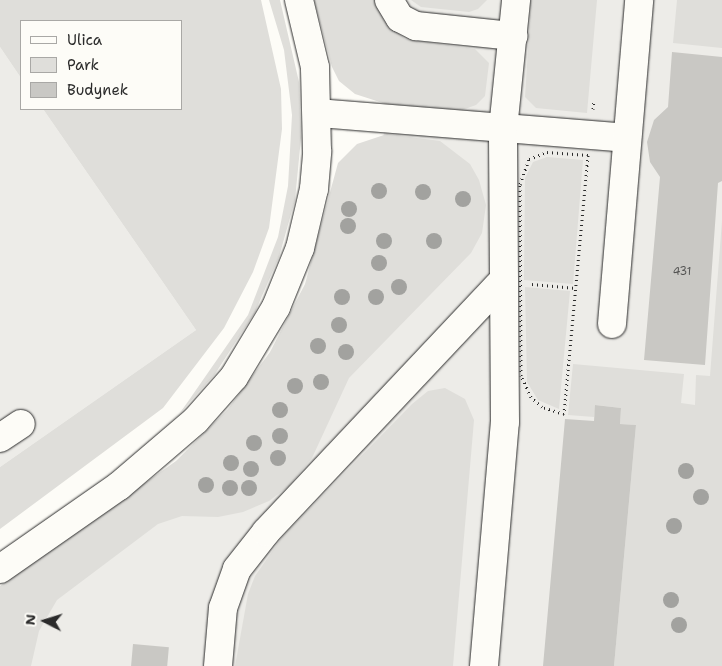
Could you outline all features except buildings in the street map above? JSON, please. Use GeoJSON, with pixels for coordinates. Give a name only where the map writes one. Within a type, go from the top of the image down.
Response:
{"type":"FeatureCollection","features":[{"type":"Feature","properties":{"kind":"street"},"geometry":{"type":"LineString","coordinates":[[0,569],[155,458],[196,420],[234,377],[276,307],[300,248],[314,188],[318,113],[315,67],[299,0]]}},
{"type":"Feature","properties":{"kind":"street"},"geometry":{"type":"LineString","coordinates":[[389,0],[400,18],[416,26],[513,36]]}},
{"type":"Feature","properties":{"kind":"street"},"geometry":{"type":"LineString","coordinates":[[484,666],[505,422],[512,283],[503,129],[516,0]]}},
{"type":"Feature","properties":{"kind":"street"},"geometry":{"type":"LineString","coordinates":[[612,324],[639,0]]}},
{"type":"Feature","properties":{"kind":"street"},"geometry":{"type":"LineString","coordinates":[[318,113],[627,138]]}},
{"type":"Feature","properties":{"kind":"street"},"geometry":{"type":"LineString","coordinates":[[218,666],[223,608],[237,569],[266,532],[512,283]]}},
{"type":"Feature","properties":{"kind":"path"},"geometry":{"type":"LineString","coordinates":[[593,116],[594,100]]}},
{"type":"Feature","properties":{"kind":"path"},"geometry":{"type":"LineString","coordinates":[[541,153],[588,156],[564,414],[542,407],[530,397],[523,382],[512,283],[520,184],[525,165],[541,153]]}},
{"type":"Feature","properties":{"kind":"path"},"geometry":{"type":"LineString","coordinates":[[512,283],[576,288]]}},
{"type":"Feature","properties":{"kind":"shaded area"},"geometry":{"type":"Polygon","coordinates":[[[329,0],[722,0],[722,666],[0,666],[0,640],[258,410],[383,144],[387,94],[329,0]]]}},
{"type":"Feature","properties":{"kind":"shaded area"},"geometry":{"type":"Polygon","coordinates":[[[0,47],[20,77],[20,110],[44,110],[196,330],[0,467],[0,47]]]}},
{"type":"Feature","properties":{"kind":"green space"},"geometry":{"type":"Polygon","coordinates":[[[0,0],[261,0],[281,89],[282,129],[269,228],[253,272],[224,328],[163,408],[0,529],[0,467],[196,330],[44,110],[182,110],[182,20],[20,20],[20,77],[0,47],[0,0]]]}},
{"type":"Feature","properties":{"kind":"green space"},"geometry":{"type":"Polygon","coordinates":[[[269,0],[280,0],[299,82],[301,138],[295,200],[279,257],[255,312],[215,374],[180,413],[248,315],[278,237],[288,186],[292,115],[284,50],[269,0]]]}},
{"type":"Feature","properties":{"kind":"green space"},"geometry":{"type":"Polygon","coordinates":[[[314,0],[375,0],[384,21],[405,39],[475,49],[489,63],[485,96],[476,105],[462,110],[386,104],[355,94],[339,81],[332,67],[314,0]]]}},
{"type":"Feature","properties":{"kind":"green space"},"geometry":{"type":"Polygon","coordinates":[[[411,0],[487,0],[478,9],[469,12],[421,7],[411,0]]]}},
{"type":"Feature","properties":{"kind":"green space"},"geometry":{"type":"Polygon","coordinates":[[[531,0],[597,0],[587,113],[536,108],[525,97],[531,0]]]}},
{"type":"Feature","properties":{"kind":"green space"},"geometry":{"type":"Polygon","coordinates":[[[677,0],[722,0],[722,48],[673,43],[677,0]]]}},
{"type":"Feature","properties":{"kind":"green space"},"geometry":{"type":"Polygon","coordinates":[[[387,134],[440,141],[470,164],[479,180],[486,205],[482,233],[471,253],[349,378],[312,458],[289,486],[269,501],[243,512],[218,517],[182,516],[158,524],[57,600],[39,631],[31,666],[0,666],[0,586],[176,461],[228,409],[270,352],[305,284],[338,163],[357,144],[387,134]]]}},
{"type":"Feature","properties":{"kind":"green space"},"geometry":{"type":"Polygon","coordinates":[[[547,157],[583,160],[573,284],[524,280],[525,178],[533,162],[547,157]]]}},
{"type":"Feature","properties":{"kind":"green space"},"geometry":{"type":"Polygon","coordinates":[[[722,221],[722,666],[614,666],[636,425],[620,424],[621,408],[596,405],[594,417],[568,415],[573,364],[684,374],[681,403],[695,405],[696,375],[710,376],[722,221]]]}},
{"type":"Feature","properties":{"kind":"green space"},"geometry":{"type":"Polygon","coordinates":[[[525,287],[570,291],[559,409],[538,400],[527,382],[525,287]]]}},
{"type":"Feature","properties":{"kind":"green space"},"geometry":{"type":"Polygon","coordinates":[[[445,388],[465,399],[474,420],[453,666],[235,666],[248,594],[255,576],[283,536],[412,404],[428,391],[445,388]]]}}]}
